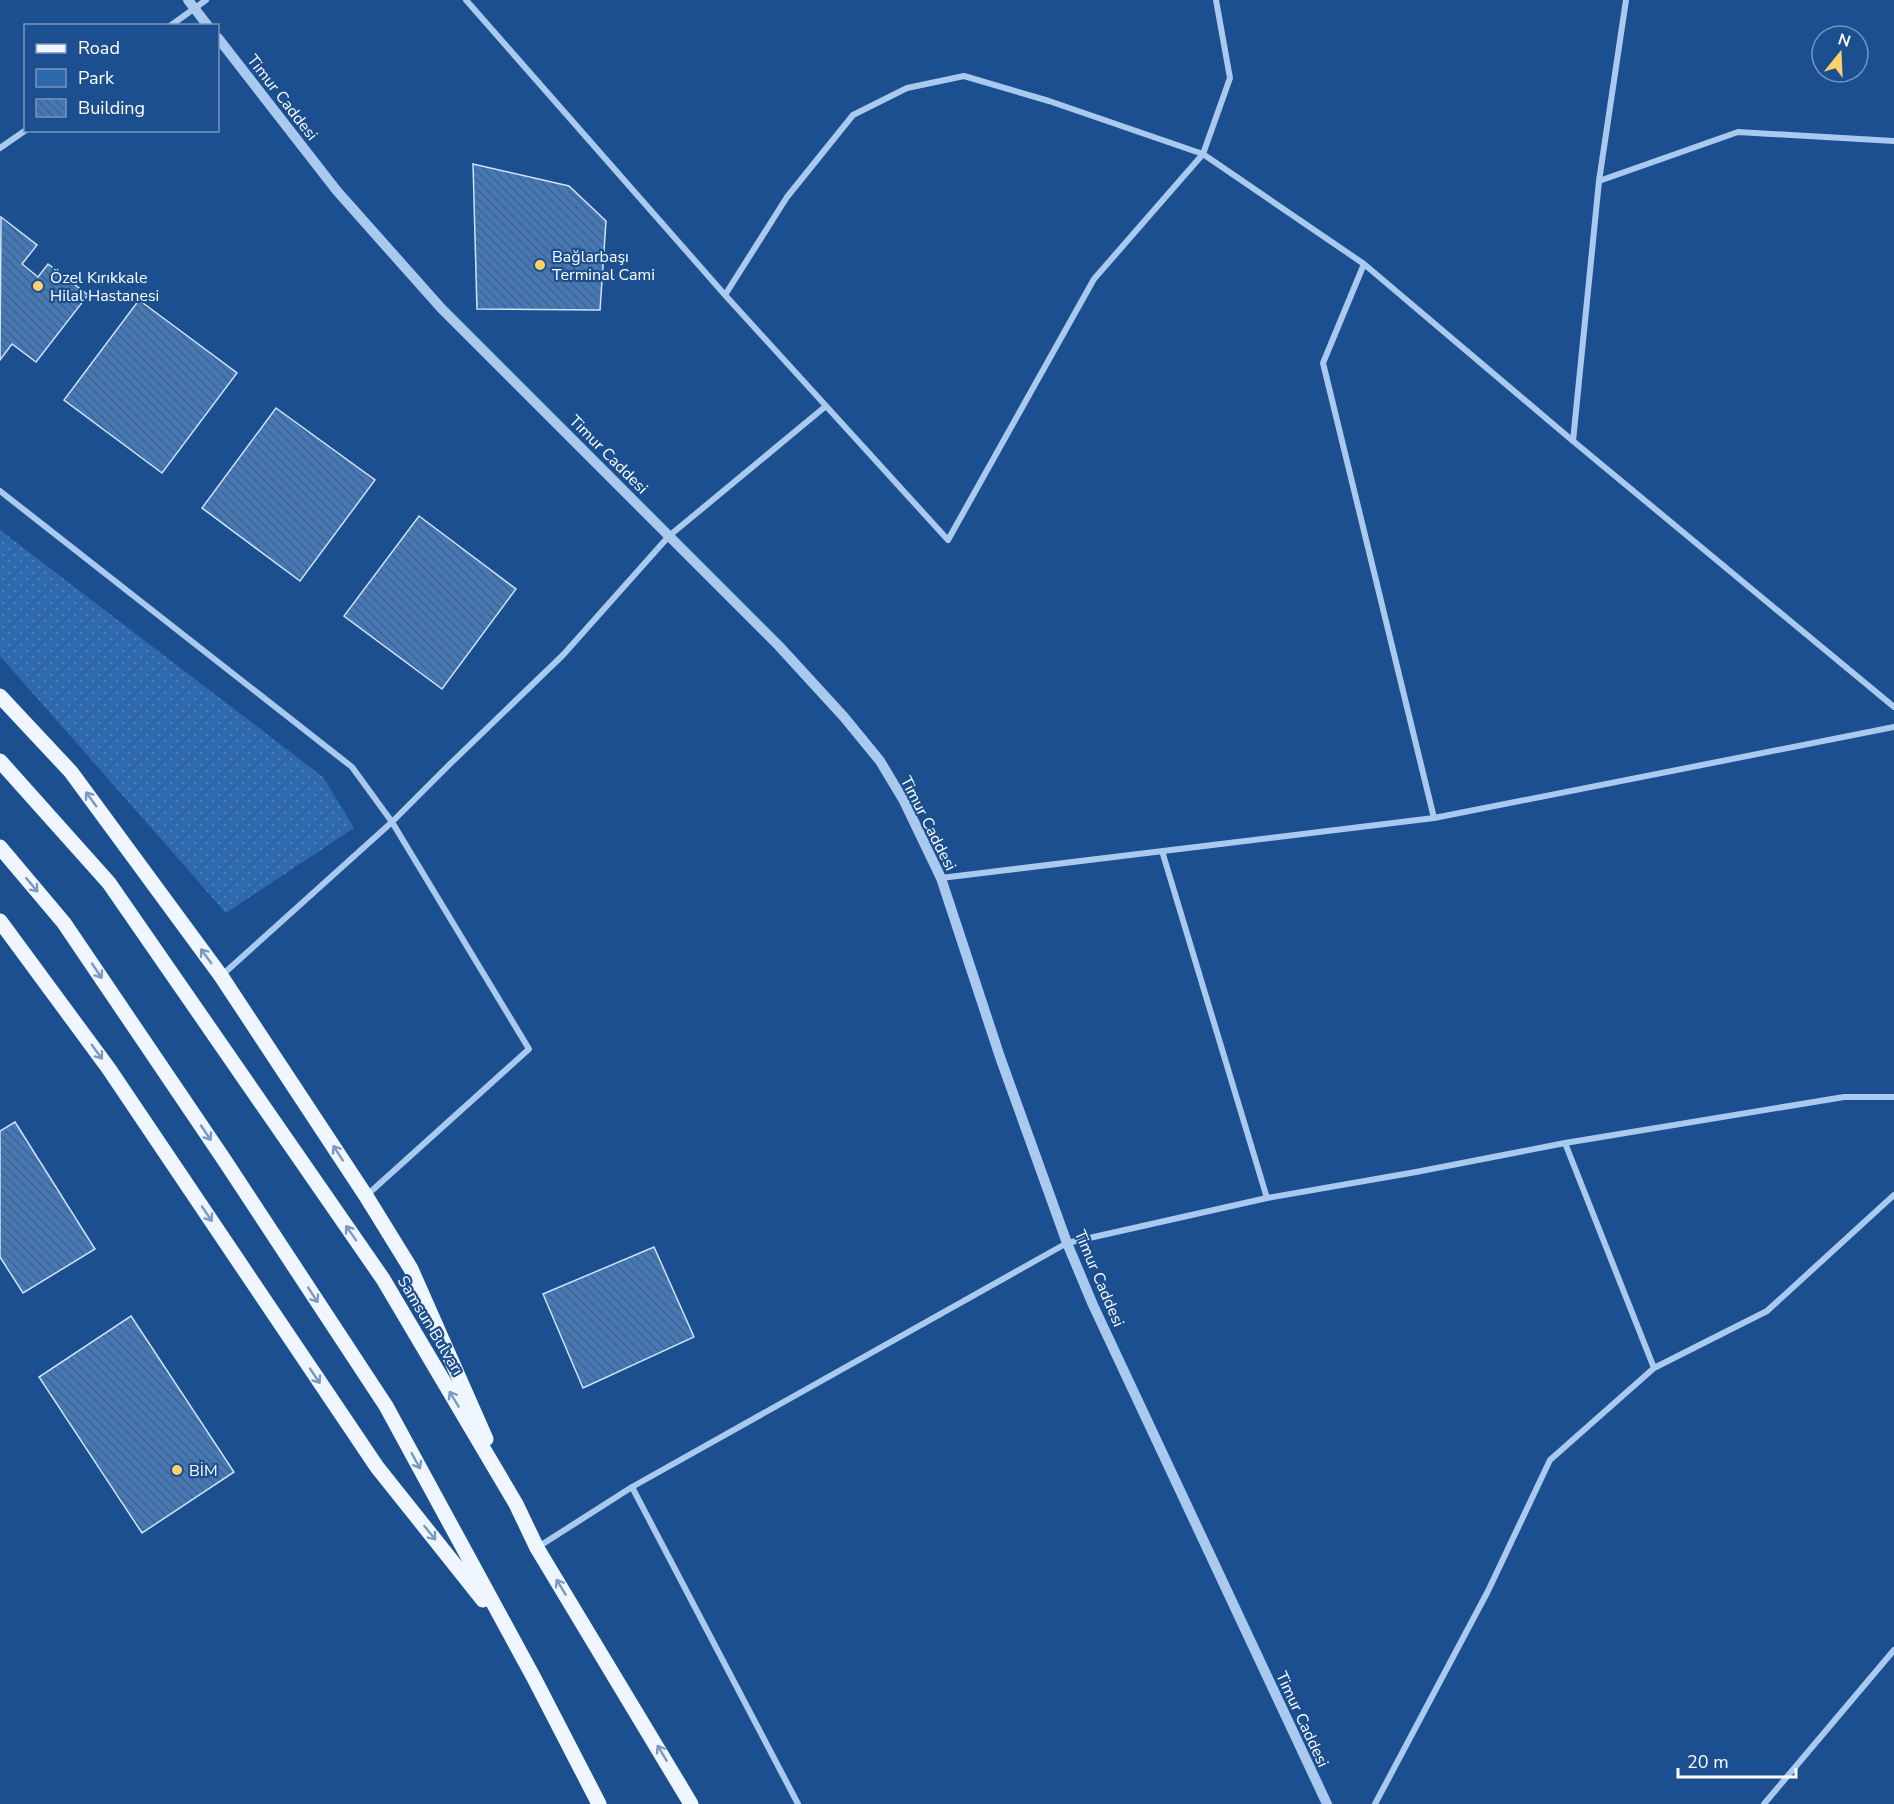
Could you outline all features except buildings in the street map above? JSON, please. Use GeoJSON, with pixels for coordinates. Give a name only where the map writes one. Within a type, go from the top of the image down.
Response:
{"type":"FeatureCollection","features":[{"type":"Feature","properties":{"kind":"main road"},"geometry":{"type":"LineString","coordinates":[[0,696],[71,772],[221,976],[366,1196],[411,1269],[516,1504]]}},
{"type":"Feature","properties":{"kind":"main road","name":"Samsun Bulvarı"},"geometry":{"type":"LineString","coordinates":[[0,761],[109,883],[383,1279],[516,1504],[537,1548],[691,1804]]}},
{"type":"Feature","properties":{"kind":"main road"},"geometry":{"type":"LineString","coordinates":[[0,847],[64,922],[386,1406],[509,1633],[598,1804]]}},
{"type":"Feature","properties":{"kind":"main road"},"geometry":{"type":"LineString","coordinates":[[0,921],[109,1069],[377,1467],[509,1633]]}},
{"type":"Feature","properties":{"kind":"street"},"geometry":{"type":"LineString","coordinates":[[172,24],[191,4],[206,0]]}},
{"type":"Feature","properties":{"kind":"street"},"geometry":{"type":"LineString","coordinates":[[466,0],[725,295],[948,540],[1094,279],[1203,154],[1230,78],[1216,0]]}},
{"type":"Feature","properties":{"kind":"street"},"geometry":{"type":"LineString","coordinates":[[1573,441],[1599,181],[1626,0]]}},
{"type":"Feature","properties":{"kind":"street"},"geometry":{"type":"LineString","coordinates":[[191,4],[206,24]]}},
{"type":"Feature","properties":{"kind":"street","name":"Timur Caddesi"},"geometry":{"type":"LineString","coordinates":[[219,39],[337,191],[441,308],[779,646],[844,717],[880,762],[904,801],[941,878],[1000,1057],[1067,1243],[1093,1305],[1327,1804]]}},
{"type":"Feature","properties":{"kind":"street"},"geometry":{"type":"LineString","coordinates":[[725,295],[787,197],[853,115],[907,88],[964,76],[1049,100],[1203,154],[1364,264],[1573,441],[1894,706]]}},
{"type":"Feature","properties":{"kind":"street"},"geometry":{"type":"LineString","coordinates":[[0,148],[24,131]]}},
{"type":"Feature","properties":{"kind":"street"},"geometry":{"type":"LineString","coordinates":[[1599,181],[1738,132],[1894,141]]}},
{"type":"Feature","properties":{"kind":"street"},"geometry":{"type":"LineString","coordinates":[[1364,264],[1323,363],[1434,818]]}},
{"type":"Feature","properties":{"kind":"street"},"geometry":{"type":"LineString","coordinates":[[221,976],[392,822],[563,655],[669,536],[826,406]]}},
{"type":"Feature","properties":{"kind":"street"},"geometry":{"type":"LineString","coordinates":[[0,492],[351,767],[392,822],[529,1049],[366,1196]]}},
{"type":"Feature","properties":{"kind":"street"},"geometry":{"type":"LineString","coordinates":[[941,878],[1434,818],[1894,728]]}},
{"type":"Feature","properties":{"kind":"street"},"geometry":{"type":"LineString","coordinates":[[1162,851],[1267,1198]]}},
{"type":"Feature","properties":{"kind":"street"},"geometry":{"type":"LineString","coordinates":[[537,1548],[632,1487],[1067,1243],[1267,1198],[1565,1143],[1844,1097],[1894,1098]]}},
{"type":"Feature","properties":{"kind":"street"},"geometry":{"type":"LineString","coordinates":[[1565,1143],[1654,1368]]}},
{"type":"Feature","properties":{"kind":"street"},"geometry":{"type":"LineString","coordinates":[[1375,1804],[1488,1591],[1550,1460],[1654,1368],[1767,1311],[1894,1195]]}},
{"type":"Feature","properties":{"kind":"street"},"geometry":{"type":"LineString","coordinates":[[632,1487],[798,1804]]}},
{"type":"Feature","properties":{"kind":"street"},"geometry":{"type":"LineString","coordinates":[[1764,1804],[1894,1650]]}},
{"type":"Feature","properties":{"kind":"green space"},"geometry":{"type":"Polygon","coordinates":[[[0,530],[323,777],[354,828],[226,913],[0,656],[0,530]]]}},
{"type":"Feature","properties":{"kind":"place","name":"Bağlarbaşı Terminal Cami"},"geometry":{"type":"Point","coordinates":[540,265]}},
{"type":"Feature","properties":{"kind":"place","name":"Özel Kırıkkale Hilal Hastanesi"},"geometry":{"type":"Point","coordinates":[38,286]}},
{"type":"Feature","properties":{"kind":"place","name":"BİM"},"geometry":{"type":"Point","coordinates":[177,1470]}}]}
